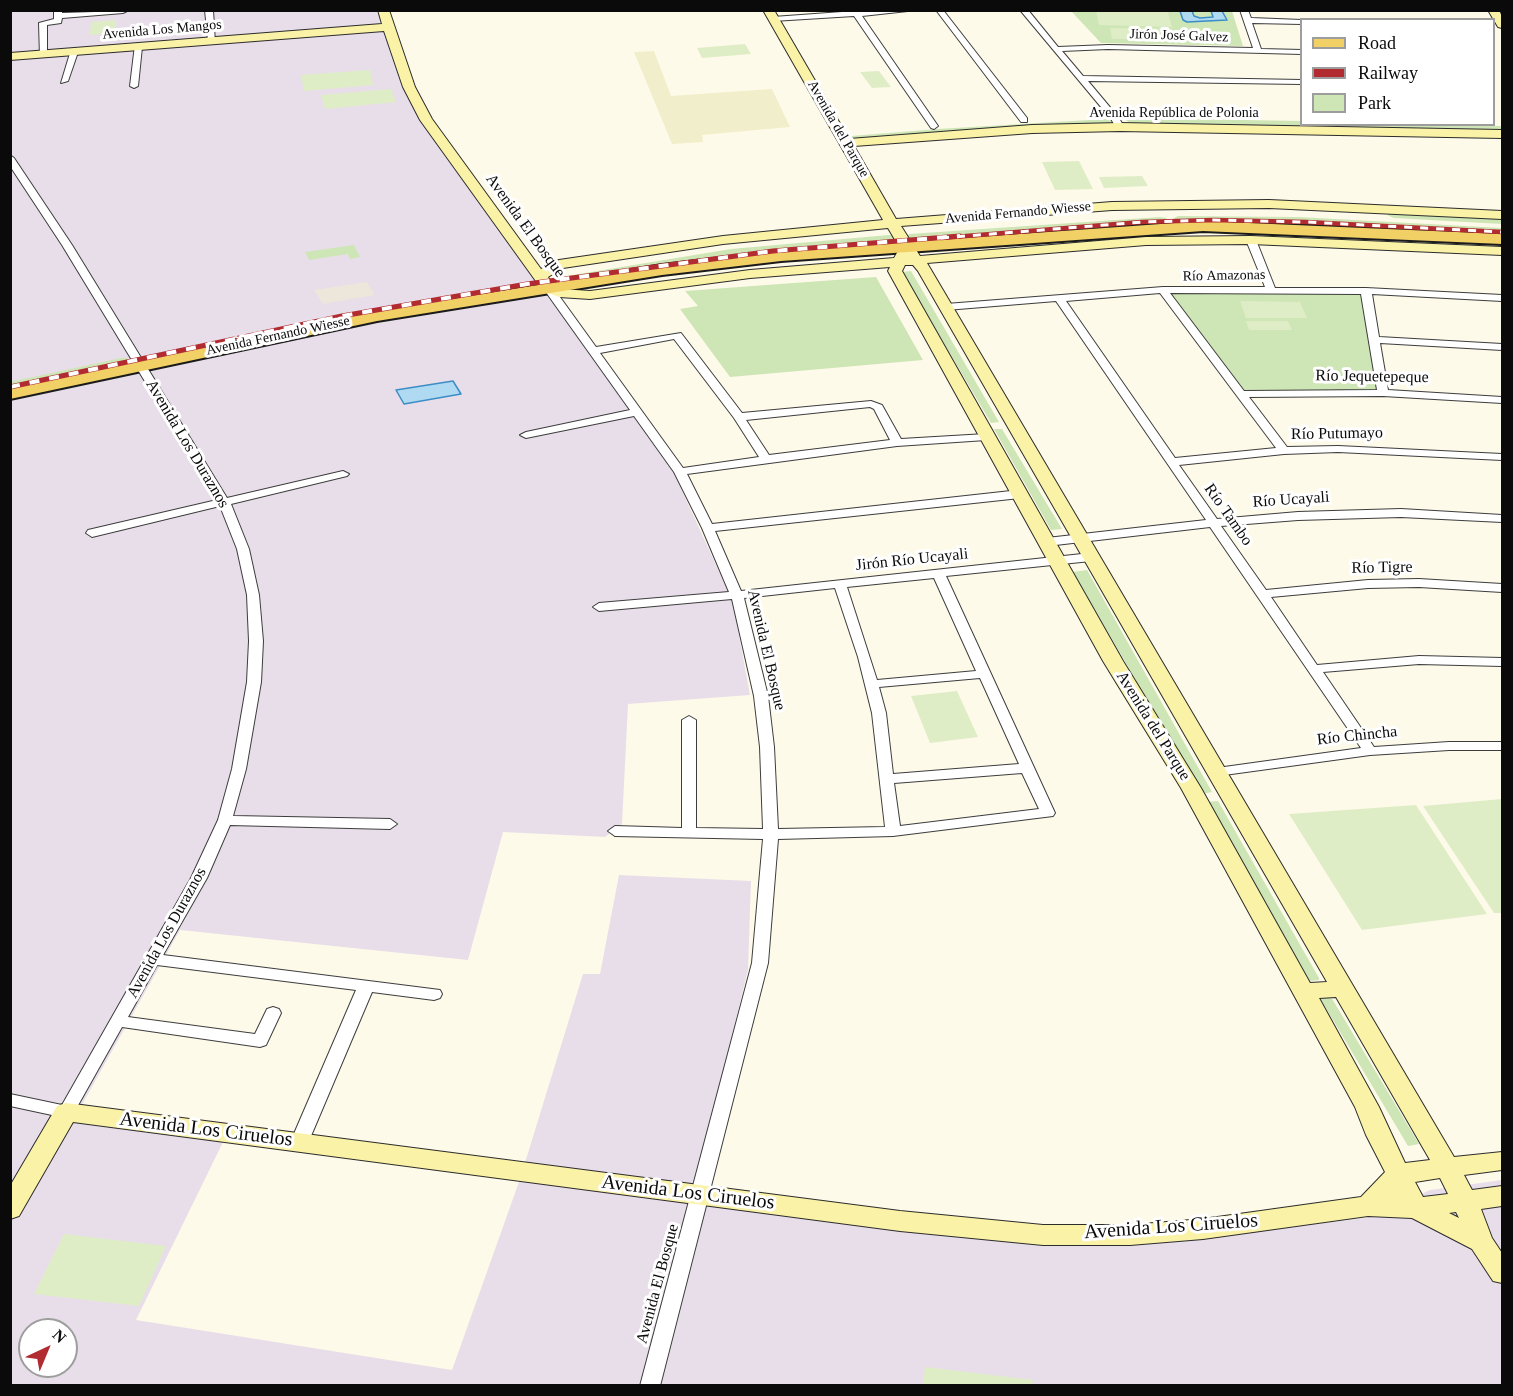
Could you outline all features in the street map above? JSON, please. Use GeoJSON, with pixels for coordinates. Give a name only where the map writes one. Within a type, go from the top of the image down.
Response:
{"type":"FeatureCollection","features":[{"type":"Feature","properties":{"kind":"main road","name":"Avenida El Bosque"},"geometry":{"type":"LineString","coordinates":[[383,10],[409,87],[426,120],[544,282]]}},
{"type":"Feature","properties":{"kind":"main road"},"geometry":{"type":"LineString","coordinates":[[1493,10],[1503,26]]}},
{"type":"Feature","properties":{"kind":"main road","name":"Avenida del Parque"},"geometry":{"type":"LineString","coordinates":[[771,15],[903,245],[946,307],[1447,1168]]}},
{"type":"Feature","properties":{"kind":"main road","name":"Avenida Los Mangos"},"geometry":{"type":"LineString","coordinates":[[10,57],[389,27]]}},
{"type":"Feature","properties":{"kind":"main road","name":"Avenida República de Polonia"},"geometry":{"type":"LineString","coordinates":[[843,138],[934,126],[1024,120],[1503,134]]}},
{"type":"Feature","properties":{"kind":"main road","name":"Avenida República de Polonia"},"geometry":{"type":"LineString","coordinates":[[843,138],[1118,123],[1300,120]]}},
{"type":"Feature","properties":{"kind":"main road","name":"Avenida Fernando Wiesse"},"geometry":{"type":"LineString","coordinates":[[544,282],[559,293],[590,295],[750,274],[1112,206],[1199,203],[1340,206],[1503,215]]}},
{"type":"Feature","properties":{"kind":"main road","name":"Avenida Fernando Wiesse"},"geometry":{"type":"LineString","coordinates":[[903,245],[1196,214],[1299,215],[1503,226]]}},
{"type":"Feature","properties":{"kind":"main road","name":"Avenida Fernando Wiesse"},"geometry":{"type":"LineString","coordinates":[[903,245],[1203,226],[1503,238]]}},
{"type":"Feature","properties":{"kind":"main road","name":"Avenida Fernando Wiesse"},"geometry":{"type":"LineString","coordinates":[[10,378],[135,359],[432,300],[756,243],[903,245],[1251,240],[1503,251]]}},
{"type":"Feature","properties":{"kind":"main road","name":"Avenida del Parque"},"geometry":{"type":"LineString","coordinates":[[903,245],[894,270],[1113,662],[1191,788],[1367,1107],[1416,1208]]}},
{"type":"Feature","properties":{"kind":"main road","name":"Avenida Fernando Wiesse"},"geometry":{"type":"LineString","coordinates":[[10,393],[135,359]]}},
{"type":"Feature","properties":{"kind":"main road"},"geometry":{"type":"LineString","coordinates":[[1304,992],[1342,988]]}},
{"type":"Feature","properties":{"kind":"main road","name":"Avenida Los Ciruelos"},"geometry":{"type":"LineString","coordinates":[[66,1112],[934,1225],[1042,1234],[1130,1235],[1203,1229],[1368,1206],[1416,1208],[1503,1196]]}},
{"type":"Feature","properties":{"kind":"main road","name":"Avenida Los Duraznos"},"geometry":{"type":"LineString","coordinates":[[10,1209],[66,1112]]}},
{"type":"Feature","properties":{"kind":"main road"},"geometry":{"type":"LineString","coordinates":[[1368,1206],[1398,1174],[1503,1161]]}},
{"type":"Feature","properties":{"kind":"main road"},"geometry":{"type":"LineString","coordinates":[[1447,1168],[1465,1202],[1481,1242],[1503,1273]]}},
{"type":"Feature","properties":{"kind":"main road"},"geometry":{"type":"LineString","coordinates":[[1416,1208],[1481,1242]]}},
{"type":"Feature","properties":{"kind":"street"},"geometry":{"type":"LineString","coordinates":[[209,10],[212,41]]}},
{"type":"Feature","properties":{"kind":"street"},"geometry":{"type":"LineString","coordinates":[[771,15],[914,10]]}},
{"type":"Feature","properties":{"kind":"street"},"geometry":{"type":"LineString","coordinates":[[939,10],[1024,120]]}},
{"type":"Feature","properties":{"kind":"street"},"geometry":{"type":"LineString","coordinates":[[1023,10],[1118,123]]}},
{"type":"Feature","properties":{"kind":"street"},"geometry":{"type":"LineString","coordinates":[[1244,10],[1258,51]]}},
{"type":"Feature","properties":{"kind":"street"},"geometry":{"type":"LineString","coordinates":[[43,55],[43,23],[58,21],[58,13],[123,11]]}},
{"type":"Feature","properties":{"kind":"street"},"geometry":{"type":"LineString","coordinates":[[856,13],[934,126]]}},
{"type":"Feature","properties":{"kind":"street"},"geometry":{"type":"LineString","coordinates":[[1247,20],[1300,22]]}},
{"type":"Feature","properties":{"kind":"street"},"geometry":{"type":"LineString","coordinates":[[134,86],[138,47]]}},
{"type":"Feature","properties":{"kind":"street","name":"Jirón José Galvez"},"geometry":{"type":"LineString","coordinates":[[1057,49],[1108,47],[1300,52]]}},
{"type":"Feature","properties":{"kind":"street"},"geometry":{"type":"LineString","coordinates":[[64,81],[74,52]]}},
{"type":"Feature","properties":{"kind":"street"},"geometry":{"type":"LineString","coordinates":[[1080,78],[1300,82]]}},
{"type":"Feature","properties":{"kind":"street","name":"Avenida Los Duraznos"},"geometry":{"type":"LineString","coordinates":[[10,158],[67,245],[224,502],[243,549],[253,595],[254,682],[247,727],[225,820],[199,878],[66,1112]]}},
{"type":"Feature","properties":{"kind":"street"},"geometry":{"type":"LineString","coordinates":[[1251,240],[1271,289]]}},
{"type":"Feature","properties":{"kind":"street","name":"Avenida El Bosque"},"geometry":{"type":"LineString","coordinates":[[544,282],[680,472],[708,528],[737,595],[761,696],[767,747],[771,834],[760,963],[650,1386]]}},
{"type":"Feature","properties":{"kind":"street"},"geometry":{"type":"LineString","coordinates":[[1163,290],[1284,452]]}},
{"type":"Feature","properties":{"kind":"street","name":"Río Amazonas"},"geometry":{"type":"LineString","coordinates":[[946,307],[1163,290],[1366,291],[1503,298]]}},
{"type":"Feature","properties":{"kind":"street"},"geometry":{"type":"LineString","coordinates":[[1366,291],[1383,393]]}},
{"type":"Feature","properties":{"kind":"street","name":"Río Tambo"},"geometry":{"type":"LineString","coordinates":[[1059,298],[1370,751]]}},
{"type":"Feature","properties":{"kind":"street"},"geometry":{"type":"LineString","coordinates":[[592,351],[677,335],[739,417],[766,459]]}},
{"type":"Feature","properties":{"kind":"street"},"geometry":{"type":"LineString","coordinates":[[1375,340],[1503,347]]}},
{"type":"Feature","properties":{"kind":"street","name":"Río Jequetepeque"},"geometry":{"type":"LineString","coordinates":[[1241,394],[1383,393],[1503,400]]}},
{"type":"Feature","properties":{"kind":"street"},"geometry":{"type":"LineString","coordinates":[[739,417],[871,404],[878,407],[897,443]]}},
{"type":"Feature","properties":{"kind":"street"},"geometry":{"type":"LineString","coordinates":[[526,435],[636,412]]}},
{"type":"Feature","properties":{"kind":"street"},"geometry":{"type":"LineString","coordinates":[[680,472],[897,443],[986,436]]}},
{"type":"Feature","properties":{"kind":"street","name":"Río Putumayo"},"geometry":{"type":"LineString","coordinates":[[1172,462],[1284,452],[1378,450],[1503,457]]}},
{"type":"Feature","properties":{"kind":"street"},"geometry":{"type":"LineString","coordinates":[[92,532],[343,474]]}},
{"type":"Feature","properties":{"kind":"street"},"geometry":{"type":"LineString","coordinates":[[708,528],[1020,494]]}},
{"type":"Feature","properties":{"kind":"street","name":"Río Ucayali"},"geometry":{"type":"LineString","coordinates":[[1047,542],[1213,523],[1347,513],[1503,518]]}},
{"type":"Feature","properties":{"kind":"street","name":"Jirón Río Ucayali"},"geometry":{"type":"LineString","coordinates":[[599,606],[737,595],[1091,557]]}},
{"type":"Feature","properties":{"kind":"street"},"geometry":{"type":"LineString","coordinates":[[615,831],[771,834],[893,831],[1048,813],[938,573]]}},
{"type":"Feature","properties":{"kind":"street"},"geometry":{"type":"LineString","coordinates":[[840,584],[879,713],[893,831]]}},
{"type":"Feature","properties":{"kind":"street","name":"Río Tigre"},"geometry":{"type":"LineString","coordinates":[[1262,594],[1368,584],[1503,588]]}},
{"type":"Feature","properties":{"kind":"street"},"geometry":{"type":"LineString","coordinates":[[1314,669],[1419,660],[1503,662]]}},
{"type":"Feature","properties":{"kind":"street"},"geometry":{"type":"LineString","coordinates":[[872,684],[985,674]]}},
{"type":"Feature","properties":{"kind":"street"},"geometry":{"type":"LineString","coordinates":[[688,832],[689,720]]}},
{"type":"Feature","properties":{"kind":"street","name":"Río Chincha"},"geometry":{"type":"LineString","coordinates":[[1217,772],[1370,751],[1449,746],[1503,746]]}},
{"type":"Feature","properties":{"kind":"street"},"geometry":{"type":"LineString","coordinates":[[887,779],[1028,768]]}},
{"type":"Feature","properties":{"kind":"street"},"geometry":{"type":"LineString","coordinates":[[225,820],[390,824]]}},
{"type":"Feature","properties":{"kind":"street"},"geometry":{"type":"LineString","coordinates":[[153,959],[434,994]]}},
{"type":"Feature","properties":{"kind":"street"},"geometry":{"type":"LineString","coordinates":[[299,1143],[366,986]]}},
{"type":"Feature","properties":{"kind":"street"},"geometry":{"type":"LineString","coordinates":[[118,1021],[260,1041],[273,1013]]}},
{"type":"Feature","properties":{"kind":"street","name":"Avenida Los Ciruelos"},"geometry":{"type":"LineString","coordinates":[[10,1100],[66,1112]]}},
{"type":"Feature","properties":{"kind":"shaded area"},"geometry":{"type":"Polygon","coordinates":[[[10,11],[379,11],[407,97],[673,471],[733,602],[750,695],[628,704],[622,824],[605,837],[503,832],[468,960],[180,930],[75,1117],[225,1138],[136,1320],[452,1370],[520,1179],[583,974],[600,974],[619,875],[751,881],[748,970],[692,1199],[1200,1238],[1372,1217],[1430,1190],[1502,1180],[1502,1385],[11,1385],[10,11]]]}},
{"type":"Feature","properties":{"kind":"shaded area"},"geometry":{"type":"Polygon","coordinates":[[[654,51],[671,96],[772,89],[790,127],[702,135],[703,142],[672,144],[634,52],[654,51]]]}},
{"type":"Feature","properties":{"kind":"shaded area"},"geometry":{"type":"Polygon","coordinates":[[[367,282],[375,295],[323,304],[314,290],[367,282]]]}},
{"type":"Feature","properties":{"kind":"green space"},"geometry":{"type":"Polygon","coordinates":[[[1071,11],[1232,11],[1243,46],[1101,43],[1071,11]]]}},
{"type":"Feature","properties":{"kind":"green space"},"geometry":{"type":"Polygon","coordinates":[[[1096,11],[1168,12],[1172,27],[1099,25],[1096,11]]]}},
{"type":"Feature","properties":{"kind":"green space"},"geometry":{"type":"Polygon","coordinates":[[[116,20],[115,33],[90,35],[91,22],[116,20]]]}},
{"type":"Feature","properties":{"kind":"green space"},"geometry":{"type":"Polygon","coordinates":[[[1110,28],[1172,29],[1175,40],[1112,39],[1110,28]]]}},
{"type":"Feature","properties":{"kind":"green space"},"geometry":{"type":"Polygon","coordinates":[[[745,44],[751,54],[702,58],[697,48],[745,44]]]}},
{"type":"Feature","properties":{"kind":"green space"},"geometry":{"type":"Polygon","coordinates":[[[370,70],[373,85],[304,91],[301,75],[370,70]]]}},
{"type":"Feature","properties":{"kind":"green space"},"geometry":{"type":"Polygon","coordinates":[[[879,71],[891,87],[872,88],[860,72],[879,71]]]}},
{"type":"Feature","properties":{"kind":"green space"},"geometry":{"type":"Polygon","coordinates":[[[391,89],[396,102],[325,109],[321,95],[391,89]]]}},
{"type":"Feature","properties":{"kind":"green space"},"geometry":{"type":"Polygon","coordinates":[[[1128,118],[1300,121],[1300,126],[1502,126],[1502,132],[1131,124],[1126,120],[1128,118]]]}},
{"type":"Feature","properties":{"kind":"green space"},"geometry":{"type":"Polygon","coordinates":[[[1106,119],[1111,121],[1110,126],[854,139],[851,136],[938,129],[1106,119]]]}},
{"type":"Feature","properties":{"kind":"green space"},"geometry":{"type":"Polygon","coordinates":[[[1079,161],[1093,189],[1055,190],[1042,162],[1079,161]]]}},
{"type":"Feature","properties":{"kind":"green space"},"geometry":{"type":"Polygon","coordinates":[[[1142,176],[1148,186],[1104,188],[1099,177],[1142,176]]]}},
{"type":"Feature","properties":{"kind":"green space"},"geometry":{"type":"Polygon","coordinates":[[[1389,211],[1502,217],[1502,224],[1394,218],[1386,213],[1389,211]]]}},
{"type":"Feature","properties":{"kind":"green space"},"geometry":{"type":"Polygon","coordinates":[[[1178,216],[1298,217],[1502,228],[1502,237],[1179,223],[1174,218],[1178,216]]]}},
{"type":"Feature","properties":{"kind":"green space"},"geometry":{"type":"Polygon","coordinates":[[[1166,218],[1170,223],[912,243],[907,237],[909,234],[1166,218]]]}},
{"type":"Feature","properties":{"kind":"green space"},"geometry":{"type":"Polygon","coordinates":[[[896,236],[900,244],[570,282],[567,276],[731,249],[896,236]]]}},
{"type":"Feature","properties":{"kind":"green space"},"geometry":{"type":"Polygon","coordinates":[[[354,245],[360,257],[350,259],[348,254],[309,260],[305,252],[354,245]]]}},
{"type":"Feature","properties":{"kind":"green space"},"geometry":{"type":"Polygon","coordinates":[[[911,271],[999,422],[991,423],[902,272],[911,271]]]}},
{"type":"Feature","properties":{"kind":"green space"},"geometry":{"type":"Polygon","coordinates":[[[876,277],[923,360],[730,377],[680,309],[698,306],[685,291],[876,277]]]}},
{"type":"Feature","properties":{"kind":"green space"},"geometry":{"type":"Polygon","coordinates":[[[1163,290],[1366,291],[1383,393],[1241,394],[1163,290]]]}},
{"type":"Feature","properties":{"kind":"green space"},"geometry":{"type":"Polygon","coordinates":[[[1240,301],[1300,302],[1307,318],[1246,318],[1240,301]]]}},
{"type":"Feature","properties":{"kind":"green space"},"geometry":{"type":"Polygon","coordinates":[[[1246,321],[1288,321],[1292,330],[1249,330],[1246,321]]]}},
{"type":"Feature","properties":{"kind":"green space"},"geometry":{"type":"Polygon","coordinates":[[[127,358],[129,363],[11,390],[10,382],[127,358]]]}},
{"type":"Feature","properties":{"kind":"green space"},"geometry":{"type":"Polygon","coordinates":[[[994,429],[1002,429],[1062,529],[1051,530],[994,429]]]}},
{"type":"Feature","properties":{"kind":"green space"},"geometry":{"type":"Polygon","coordinates":[[[1087,570],[1212,792],[1202,794],[1073,572],[1087,570]]]}},
{"type":"Feature","properties":{"kind":"green space"},"geometry":{"type":"Polygon","coordinates":[[[957,691],[978,737],[930,743],[911,696],[957,691]]]}},
{"type":"Feature","properties":{"kind":"green space"},"geometry":{"type":"Polygon","coordinates":[[[1502,799],[1502,913],[1494,913],[1423,806],[1502,799]]]}},
{"type":"Feature","properties":{"kind":"green space"},"geometry":{"type":"Polygon","coordinates":[[[1218,801],[1319,980],[1310,981],[1207,802],[1218,801]]]}},
{"type":"Feature","properties":{"kind":"green space"},"geometry":{"type":"Polygon","coordinates":[[[1416,805],[1487,914],[1362,930],[1289,814],[1416,805]]]}},
{"type":"Feature","properties":{"kind":"green space"},"geometry":{"type":"Polygon","coordinates":[[[1321,997],[1331,997],[1419,1144],[1408,1146],[1321,997]]]}},
{"type":"Feature","properties":{"kind":"green space"},"geometry":{"type":"Polygon","coordinates":[[[64,1234],[166,1246],[139,1306],[34,1294],[64,1234]]]}},
{"type":"Feature","properties":{"kind":"green space"},"geometry":{"type":"Polygon","coordinates":[[[925,1367],[1033,1380],[1032,1385],[923,1385],[925,1367]]]}},
{"type":"Feature","properties":{"kind":"water"},"geometry":{"type":"Polygon","coordinates":[[[1180,11],[1192,11],[1194,16],[1200,18],[1213,17],[1211,11],[1222,11],[1227,20],[1187,22],[1183,20],[1180,11]]]}},
{"type":"Feature","properties":{"kind":"water"},"geometry":{"type":"Polygon","coordinates":[[[453,381],[461,394],[404,404],[396,390],[453,381]]]}},
{"type":"Feature","properties":{"kind":"railway"},"geometry":{"type":"LineString","coordinates":[[941,238],[1142,222],[1214,220],[1306,222],[1502,232]]}},
{"type":"Feature","properties":{"kind":"railway"},"geometry":{"type":"LineString","coordinates":[[10,387],[342,316],[527,284],[773,251],[960,236]]}}]}
